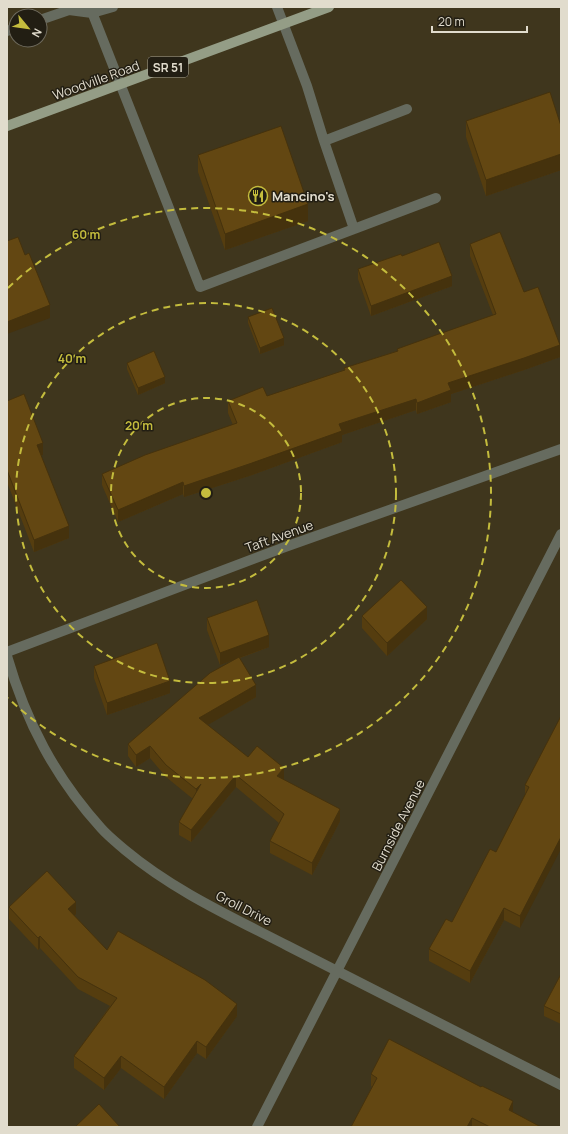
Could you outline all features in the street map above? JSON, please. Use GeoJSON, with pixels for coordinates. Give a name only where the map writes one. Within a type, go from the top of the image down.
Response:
{"type":"FeatureCollection","features":[{"type":"Feature","properties":{"kind":"main road","name":"Woodville Road"},"geometry":{"type":"LineString","coordinates":[[7,126],[329,7]]}},
{"type":"Feature","properties":{"kind":"street"},"geometry":{"type":"LineString","coordinates":[[48,17],[69,10],[91,10],[113,7]]}},
{"type":"Feature","properties":{"kind":"street"},"geometry":{"type":"LineString","coordinates":[[277,7],[307,86],[354,229]]}},
{"type":"Feature","properties":{"kind":"street"},"geometry":{"type":"LineString","coordinates":[[91,10],[200,287],[436,198]]}},
{"type":"Feature","properties":{"kind":"street"},"geometry":{"type":"LineString","coordinates":[[324,141],[407,109]]}},
{"type":"Feature","properties":{"kind":"street","name":"Taft Avenue"},"geometry":{"type":"LineString","coordinates":[[7,652],[285,547],[561,449]]}},
{"type":"Feature","properties":{"kind":"street","name":"Burnside Avenue"},"geometry":{"type":"LineString","coordinates":[[257,1127],[561,534]]}},
{"type":"Feature","properties":{"kind":"street","name":"Groll Drive"},"geometry":{"type":"LineString","coordinates":[[7,656],[15,685],[43,748],[62,778],[102,829],[152,872],[185,893],[336,972],[561,1085]]}},
{"type":"Feature","properties":{"kind":"building"},"geometry":{"type":"Polygon","coordinates":[[[550,92],[561,126],[561,154],[486,180],[466,121],[550,92]]]}},
{"type":"Feature","properties":{"kind":"building"},"geometry":{"type":"Polygon","coordinates":[[[281,126],[308,204],[225,234],[198,155],[281,126]]]}},
{"type":"Feature","properties":{"kind":"building"},"geometry":{"type":"Polygon","coordinates":[[[500,232],[524,292],[538,287],[560,345],[448,383],[451,390],[417,403],[416,399],[339,424],[342,431],[184,486],[183,482],[118,510],[102,474],[145,455],[237,423],[228,401],[263,387],[267,396],[345,370],[344,368],[398,351],[397,349],[496,314],[470,244],[500,232]]]}},
{"type":"Feature","properties":{"kind":"building"},"geometry":{"type":"Polygon","coordinates":[[[18,237],[25,255],[29,253],[50,305],[7,322],[7,241],[18,237]]]}},
{"type":"Feature","properties":{"kind":"building"},"geometry":{"type":"Polygon","coordinates":[[[439,242],[452,276],[371,306],[358,269],[401,254],[402,256],[439,242]]]}},
{"type":"Feature","properties":{"kind":"building"},"geometry":{"type":"Polygon","coordinates":[[[272,308],[284,338],[260,348],[248,317],[272,308]]]}},
{"type":"Feature","properties":{"kind":"building"},"geometry":{"type":"Polygon","coordinates":[[[154,351],[165,377],[138,388],[127,363],[154,351]]]}},
{"type":"Feature","properties":{"kind":"building"},"geometry":{"type":"Polygon","coordinates":[[[24,394],[43,443],[37,445],[69,526],[34,540],[7,470],[7,401],[24,394]]]}},
{"type":"Feature","properties":{"kind":"building"},"geometry":{"type":"Polygon","coordinates":[[[401,580],[427,607],[387,643],[362,616],[401,580]]]}},
{"type":"Feature","properties":{"kind":"building"},"geometry":{"type":"Polygon","coordinates":[[[257,600],[269,635],[220,653],[207,618],[257,600]]]}},
{"type":"Feature","properties":{"kind":"building"},"geometry":{"type":"Polygon","coordinates":[[[157,643],[170,681],[107,703],[94,666],[157,643]]]}},
{"type":"Feature","properties":{"kind":"building"},"geometry":{"type":"Polygon","coordinates":[[[239,657],[256,685],[199,718],[248,757],[257,746],[284,768],[277,776],[340,809],[312,863],[270,841],[284,814],[236,775],[191,830],[179,822],[201,784],[196,789],[166,765],[150,746],[136,755],[128,744],[210,673],[239,657]]]}},
{"type":"Feature","properties":{"kind":"building"},"geometry":{"type":"Polygon","coordinates":[[[561,716],[561,837],[520,916],[504,908],[470,971],[429,949],[446,919],[452,922],[490,849],[496,852],[529,787],[525,785],[561,716]]]}},
{"type":"Feature","properties":{"kind":"building"},"geometry":{"type":"Polygon","coordinates":[[[47,871],[76,902],[68,909],[107,950],[118,931],[205,980],[237,1004],[206,1047],[197,1041],[164,1087],[121,1056],[104,1078],[74,1056],[117,998],[78,977],[40,936],[38,938],[9,907],[47,871]]]}},
{"type":"Feature","properties":{"kind":"building"},"geometry":{"type":"Polygon","coordinates":[[[561,974],[561,1014],[544,1006],[561,974]]]}},
{"type":"Feature","properties":{"kind":"building"},"geometry":{"type":"Polygon","coordinates":[[[389,1039],[481,1087],[482,1086],[513,1101],[509,1110],[541,1127],[490,1127],[472,1118],[467,1127],[351,1127],[377,1078],[371,1074],[389,1039]]]}},
{"type":"Feature","properties":{"kind":"building"},"geometry":{"type":"Polygon","coordinates":[[[99,1104],[120,1127],[75,1127],[99,1104]]]}},
{"type":"Feature","properties":{"kind":"place","name":"Mancino's"},"geometry":{"type":"Point","coordinates":[258,196]}}]}
